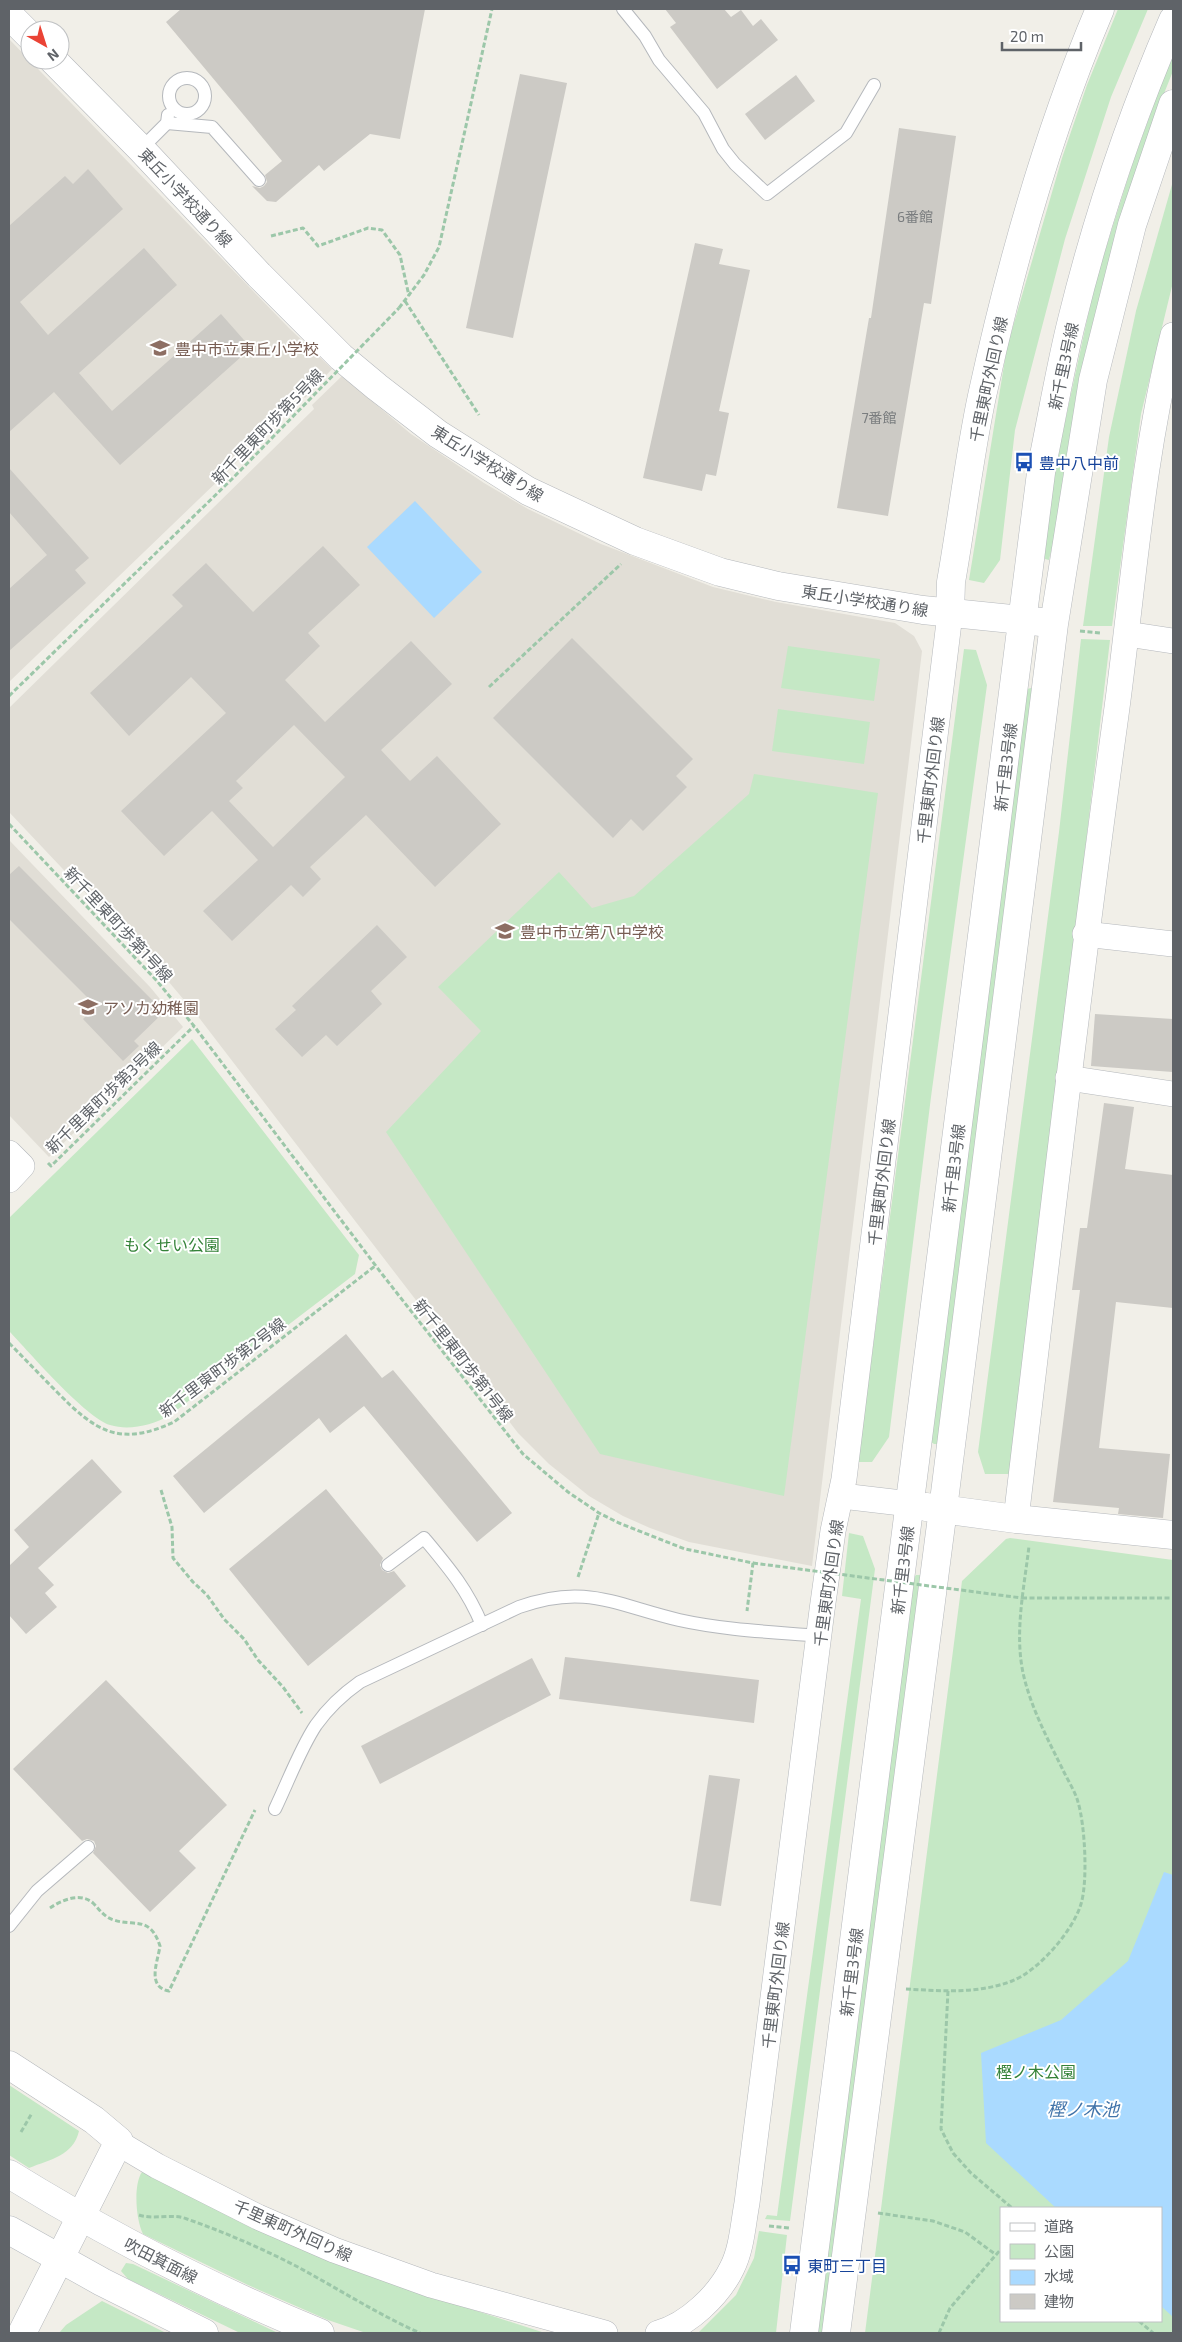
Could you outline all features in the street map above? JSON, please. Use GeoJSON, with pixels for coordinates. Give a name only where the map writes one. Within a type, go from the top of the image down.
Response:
{"type":"FeatureCollection","features":[{"type":"Feature","properties":{"kind":"street","name":"千里東町外回り線"},"geometry":{"type":"LineString","coordinates":[[658,2333],[682,2323],[718,2288],[732,2268],[739,2246],[747,2203],[833,1531],[842,1496],[950,614],[952,582],[982,397],[1022,230],[1051,135],[1100,9]]}},
{"type":"Feature","properties":{"kind":"street"},"geometry":{"type":"LineString","coordinates":[[9,15],[20,26]]}},
{"type":"Feature","properties":{"kind":"street","name":"新千里3号線"},"geometry":{"type":"LineString","coordinates":[[804,2333],[1042,465],[1072,321],[1102,209],[1140,101],[1173,20]]}},
{"type":"Feature","properties":{"kind":"street","name":"東丘小学校通り線"},"geometry":{"type":"LineString","coordinates":[[63,70],[141,149],[266,282],[341,357],[438,434],[528,491],[635,541],[720,572],[778,586],[950,614],[1054,624]]}},
{"type":"Feature","properties":{"kind":"street","name":"新千里3号線"},"geometry":{"type":"LineString","coordinates":[[836,2333],[943,1509],[1054,624],[1092,380],[1132,225],[1173,104]]}},
{"type":"Feature","properties":{"kind":"street"},"geometry":{"type":"LineString","coordinates":[[1023,1528],[1068,1078],[1085,934],[1127,634],[1143,498],[1170,360],[1173,335]]}},
{"type":"Feature","properties":{"kind":"street"},"geometry":{"type":"LineString","coordinates":[[1127,634],[1173,641]]}},
{"type":"Feature","properties":{"kind":"street"},"geometry":{"type":"LineString","coordinates":[[1085,934],[1173,944]]}},
{"type":"Feature","properties":{"kind":"street"},"geometry":{"type":"LineString","coordinates":[[1068,1078],[1173,1094]]}},
{"type":"Feature","properties":{"kind":"street"},"geometry":{"type":"LineString","coordinates":[[9,1153],[22,1166],[9,1180]]}},
{"type":"Feature","properties":{"kind":"street"},"geometry":{"type":"LineString","coordinates":[[842,1496],[943,1509],[1023,1528],[1173,1535]]}},
{"type":"Feature","properties":{"kind":"street","name":"千里東町外回り線"},"geometry":{"type":"LineString","coordinates":[[9,2066],[94,2120],[125,2147],[157,2166],[258,2217],[334,2250],[431,2285],[605,2333]]}},
{"type":"Feature","properties":{"kind":"street"},"geometry":{"type":"LineString","coordinates":[[22,2333],[79,2216],[119,2141]]}},
{"type":"Feature","properties":{"kind":"street","name":"吹田箕面線"},"geometry":{"type":"LineString","coordinates":[[9,2174],[79,2216],[184,2272],[320,2333]]}},
{"type":"Feature","properties":{"kind":"street"},"geometry":{"type":"LineString","coordinates":[[9,2230],[58,2258],[204,2333]]}},
{"type":"Feature","properties":{"kind":"lane"},"geometry":{"type":"LineString","coordinates":[[622,9],[645,36],[659,60],[704,113],[723,149],[735,164],[767,194],[846,132],[874,85]]}},
{"type":"Feature","properties":{"kind":"lane"},"geometry":{"type":"LineString","coordinates":[[141,149],[167,123],[169,90],[173,84],[185,78],[199,82],[206,95],[212,127],[259,180]]}},
{"type":"Feature","properties":{"kind":"lane"},"geometry":{"type":"LineString","coordinates":[[169,98],[175,110],[188,115],[201,108],[206,95]]}},
{"type":"Feature","properties":{"kind":"lane"},"geometry":{"type":"LineString","coordinates":[[167,123],[212,127]]}},
{"type":"Feature","properties":{"kind":"lane"},"geometry":{"type":"LineString","coordinates":[[388,1565],[424,1538],[470,1597],[482,1625]]}},
{"type":"Feature","properties":{"kind":"lane"},"geometry":{"type":"LineString","coordinates":[[276,1809],[315,1726],[337,1700],[360,1682],[482,1625],[543,1599],[570,1595],[620,1602],[680,1620],[819,1636]]}},
{"type":"Feature","properties":{"kind":"lane"},"geometry":{"type":"LineString","coordinates":[[9,1926],[37,1891],[88,1847]]}},
{"type":"Feature","properties":{"kind":"path","name":"新千里東町歩第5号線"},"geometry":{"type":"LineString","coordinates":[[9,696],[232,479],[409,296],[429,266],[443,232],[492,9]]}},
{"type":"Feature","properties":{"kind":"path"},"geometry":{"type":"LineString","coordinates":[[271,236],[303,228],[318,246],[368,228],[382,230],[400,255],[409,296]]}},
{"type":"Feature","properties":{"kind":"path"},"geometry":{"type":"LineString","coordinates":[[405,301],[479,415]]}},
{"type":"Feature","properties":{"kind":"path"},"geometry":{"type":"LineString","coordinates":[[489,687],[627,558]]}},
{"type":"Feature","properties":{"kind":"path","name":"新千里東町歩第1号線"},"geometry":{"type":"LineString","coordinates":[[9,824],[150,974],[194,1026],[375,1266],[510,1440],[542,1471],[599,1513],[685,1549],[753,1563],[1022,1598],[1173,1598]]}},
{"type":"Feature","properties":{"kind":"path","name":"新千里東町歩第3号線"},"geometry":{"type":"LineString","coordinates":[[46,1161],[51,1166],[194,1026]]}},
{"type":"Feature","properties":{"kind":"path","name":"新千里東町歩第2号線"},"geometry":{"type":"LineString","coordinates":[[9,1343],[84,1418],[106,1431],[118,1434],[142,1433],[174,1422],[375,1266]]}},
{"type":"Feature","properties":{"kind":"path"},"geometry":{"type":"LineString","coordinates":[[161,1490],[172,1527],[173,1558],[193,1582],[207,1595],[224,1619],[244,1639],[258,1660],[283,1687],[302,1713]]}},
{"type":"Feature","properties":{"kind":"path"},"geometry":{"type":"LineString","coordinates":[[903,1989],[948,1991],[982,1989],[1013,1981],[1042,1961],[1063,1938],[1081,1904],[1085,1853],[1078,1802],[1041,1724],[1025,1680],[1020,1646],[1023,1528]]}},
{"type":"Feature","properties":{"kind":"path"},"geometry":{"type":"LineString","coordinates":[[747,1616],[753,1563]]}},
{"type":"Feature","properties":{"kind":"path"},"geometry":{"type":"LineString","coordinates":[[948,1991],[941,2129],[953,2153],[971,2173],[1011,2207]]}},
{"type":"Feature","properties":{"kind":"path"},"geometry":{"type":"LineString","coordinates":[[873,2212],[933,2221],[965,2232],[995,2254]]}},
{"type":"Feature","properties":{"kind":"path"},"geometry":{"type":"LineString","coordinates":[[139,2215],[149,2218],[182,2217],[224,2233],[286,2261],[420,2333]]}},
{"type":"Feature","properties":{"kind":"path"},"geometry":{"type":"LineString","coordinates":[[764,2225],[793,2229]]}},
{"type":"Feature","properties":{"kind":"path"},"geometry":{"type":"LineString","coordinates":[[939,2333],[950,2308],[1000,2250]]}},
{"type":"Feature","properties":{"kind":"path"},"geometry":{"type":"LineString","coordinates":[[1140,2322],[1153,2333]]}},
{"type":"Feature","properties":{"kind":"shaded area","name":"豊中市立東丘小学校"},"geometry":{"type":"Polygon","coordinates":[[[9,39],[20,50],[20,70],[39,70],[289,328],[332,369],[305,398],[302,395],[225,474],[9,682],[9,39]]]}},
{"type":"Feature","properties":{"kind":"shaded area","name":"豊中市立第八中学校"},"geometry":{"type":"Polygon","coordinates":[[[342,376],[411,434],[484,483],[528,509],[601,544],[713,587],[776,602],[895,623],[914,636],[922,651],[812,1566],[689,1542],[650,1528],[623,1516],[589,1496],[549,1464],[518,1433],[200,1019],[163,975],[9,812],[9,708],[314,409],[312,405],[342,376]]]}},
{"type":"Feature","properties":{"kind":"shaded area","name":"アソカ幼稚園"},"geometry":{"type":"Polygon","coordinates":[[[9,840],[150,987],[183,1027],[49,1157],[9,1115],[9,840]]]}},
{"type":"Feature","properties":{"kind":"green space"},"geometry":{"type":"Polygon","coordinates":[[[1118,9],[1148,9],[1111,97],[1065,239],[1015,430],[1000,560],[984,583],[969,580],[1007,347],[1062,158],[1087,85],[1118,9]]]}},
{"type":"Feature","properties":{"kind":"green space"},"geometry":{"type":"Polygon","coordinates":[[[1173,52],[1173,71],[1159,106],[1049,560],[1045,559],[1043,555],[1058,454],[1095,283],[1133,162],[1173,52]]]}},
{"type":"Feature","properties":{"kind":"green space"},"geometry":{"type":"Polygon","coordinates":[[[1173,181],[1173,282],[1141,414],[1112,626],[1083,626],[1109,437],[1136,311],[1173,181]]]}},
{"type":"Feature","properties":{"kind":"green space"},"geometry":{"type":"Polygon","coordinates":[[[1081,639],[1110,640],[1011,1474],[985,1474],[978,1452],[1059,832],[1081,639]]]}},
{"type":"Feature","properties":{"kind":"green space"},"geometry":{"type":"Polygon","coordinates":[[[788,646],[880,659],[874,701],[781,688],[788,646]]]}},
{"type":"Feature","properties":{"kind":"green space"},"geometry":{"type":"Polygon","coordinates":[[[964,649],[976,650],[987,685],[931,1097],[889,1437],[872,1462],[858,1462],[964,649]]]}},
{"type":"Feature","properties":{"kind":"green space"},"geometry":{"type":"Polygon","coordinates":[[[1027,689],[1034,689],[938,1444],[934,1444],[931,1442],[1027,689]]]}},
{"type":"Feature","properties":{"kind":"green space"},"geometry":{"type":"Polygon","coordinates":[[[778,709],[870,722],[864,764],[772,751],[778,709]]]}},
{"type":"Feature","properties":{"kind":"green space"},"geometry":{"type":"Polygon","coordinates":[[[754,774],[878,793],[784,1496],[600,1454],[386,1132],[481,1031],[438,987],[559,872],[592,908],[634,896],[749,794],[754,774]]]}},
{"type":"Feature","properties":{"kind":"green space","name":"もくせい公園"},"geometry":{"type":"Polygon","coordinates":[[[192,1039],[359,1255],[355,1274],[169,1416],[140,1426],[117,1427],[100,1420],[73,1398],[9,1331],[9,1218],[192,1039]]]}},
{"type":"Feature","properties":{"kind":"green space"},"geometry":{"type":"Polygon","coordinates":[[[849,1533],[863,1536],[875,1569],[790,2221],[765,2219],[767,2215],[777,2216],[861,1599],[842,1596],[849,1533]]]}},
{"type":"Feature","properties":{"kind":"green space","name":"樫ノ木公園"},"geometry":{"type":"Polygon","coordinates":[[[1010,1538],[1173,1560],[1173,2333],[865,2333],[962,1581],[1006,1539],[1010,1538]]]}},
{"type":"Feature","properties":{"kind":"green space"},"geometry":{"type":"Polygon","coordinates":[[[916,1575],[921,1575],[825,2333],[817,2333],[914,1578],[916,1575]]]}},
{"type":"Feature","properties":{"kind":"green space"},"geometry":{"type":"Polygon","coordinates":[[[9,2085],[79,2131],[72,2146],[60,2156],[29,2168],[9,2155],[9,2085]]]}},
{"type":"Feature","properties":{"kind":"green space"},"geometry":{"type":"Polygon","coordinates":[[[142,2172],[434,2297],[545,2333],[366,2333],[328,2320],[248,2285],[143,2234],[136,2203],[137,2185],[142,2172]]]}},
{"type":"Feature","properties":{"kind":"green space"},"geometry":{"type":"Polygon","coordinates":[[[759,2231],[787,2235],[776,2333],[698,2333],[736,2295],[754,2258],[759,2231]]]}},
{"type":"Feature","properties":{"kind":"green space"},"geometry":{"type":"Polygon","coordinates":[[[126,2263],[133,2264],[278,2333],[240,2333],[128,2279],[121,2271],[126,2263]]]}},
{"type":"Feature","properties":{"kind":"green space"},"geometry":{"type":"Polygon","coordinates":[[[102,2301],[166,2333],[59,2333],[66,2325],[102,2301]]]}},
{"type":"Feature","properties":{"kind":"water"},"geometry":{"type":"Polygon","coordinates":[[[415,501],[482,572],[434,618],[367,547],[415,501]]]}},
{"type":"Feature","properties":{"kind":"water","name":"樫ノ木池"},"geometry":{"type":"Polygon","coordinates":[[[1164,1872],[1173,1875],[1173,2317],[1162,2307],[1162,2207],[1055,2207],[986,2143],[981,2053],[1061,2020],[1128,1961],[1164,1872]]]}},
{"type":"Feature","properties":{"kind":"building"},"geometry":{"type":"Polygon","coordinates":[[[181,9],[425,9],[400,139],[370,134],[324,171],[319,165],[276,202],[267,201],[252,186],[260,188],[264,186],[267,182],[265,175],[282,161],[166,22],[181,9]]]}},
{"type":"Feature","properties":{"kind":"building"},"geometry":{"type":"Polygon","coordinates":[[[665,9],[724,9],[731,17],[741,10],[753,26],[761,19],[778,40],[717,89],[670,27],[676,23],[665,9]]]}},
{"type":"Feature","properties":{"kind":"building"},"geometry":{"type":"Polygon","coordinates":[[[520,74],[567,83],[513,338],[466,328],[520,74]]]}},
{"type":"Feature","properties":{"kind":"building"},"geometry":{"type":"Polygon","coordinates":[[[796,75],[815,101],[765,140],[745,114],[796,75]]]}},
{"type":"Feature","properties":{"kind":"building"},"geometry":{"type":"Polygon","coordinates":[[[899,128],[956,136],[931,304],[924,303],[888,516],[837,508],[869,318],[871,318],[899,128]]]}},
{"type":"Feature","properties":{"kind":"building"},"geometry":{"type":"Polygon","coordinates":[[[88,169],[123,209],[20,302],[48,335],[144,248],[177,285],[79,373],[112,411],[221,314],[251,348],[120,465],[54,392],[9,432],[9,226],[65,176],[73,184],[88,169]]]}},
{"type":"Feature","properties":{"kind":"building"},"geometry":{"type":"Polygon","coordinates":[[[695,243],[723,249],[719,264],[750,270],[719,411],[729,413],[716,476],[706,474],[702,491],[643,478],[695,243]]]}},
{"type":"Feature","properties":{"kind":"building"},"geometry":{"type":"Polygon","coordinates":[[[9,468],[89,558],[75,570],[86,583],[9,651],[9,589],[47,555],[9,512],[9,468]]]}},
{"type":"Feature","properties":{"kind":"building"},"geometry":{"type":"Polygon","coordinates":[[[323,546],[360,585],[308,633],[320,646],[285,680],[325,722],[411,641],[452,684],[381,750],[410,781],[437,756],[501,824],[435,887],[366,815],[310,867],[321,879],[303,897],[291,885],[232,941],[203,911],[258,860],[212,811],[164,856],[121,811],[226,713],[191,677],[129,736],[90,693],[183,606],[172,595],[206,563],[253,612],[323,546]],[[294,725],[236,781],[243,788],[229,801],[273,847],[345,777],[294,725]]]}},
{"type":"Feature","properties":{"kind":"building"},"geometry":{"type":"Polygon","coordinates":[[[572,638],[693,759],[676,776],[687,787],[643,831],[631,819],[613,838],[493,718],[572,638]]]}},
{"type":"Feature","properties":{"kind":"building"},"geometry":{"type":"Polygon","coordinates":[[[19,866],[164,1012],[134,1041],[139,1046],[123,1061],[83,1019],[96,1006],[9,919],[9,875],[19,866]]]}},
{"type":"Feature","properties":{"kind":"building"},"geometry":{"type":"Polygon","coordinates":[[[377,925],[407,957],[371,991],[382,1004],[337,1046],[326,1035],[302,1057],[275,1029],[296,1010],[292,1006],[377,925]]]}},
{"type":"Feature","properties":{"kind":"building"},"geometry":{"type":"Polygon","coordinates":[[[1095,1014],[1173,1019],[1173,1072],[1091,1066],[1095,1014]]]}},
{"type":"Feature","properties":{"kind":"building"},"geometry":{"type":"Polygon","coordinates":[[[1104,1103],[1134,1107],[1125,1169],[1173,1175],[1173,1308],[1116,1302],[1099,1448],[1170,1454],[1163,1518],[1118,1514],[1119,1508],[1053,1502],[1080,1290],[1072,1290],[1080,1228],[1087,1228],[1104,1103]]]}},
{"type":"Feature","properties":{"kind":"building"},"geometry":{"type":"Polygon","coordinates":[[[346,1334],[382,1378],[393,1370],[512,1513],[477,1542],[364,1406],[330,1433],[319,1418],[204,1513],[173,1476],[346,1334]]]}},
{"type":"Feature","properties":{"kind":"building"},"geometry":{"type":"Polygon","coordinates":[[[92,1459],[122,1492],[38,1568],[54,1585],[45,1593],[57,1607],[26,1634],[9,1615],[9,1566],[29,1547],[14,1530],[92,1459]]]}},
{"type":"Feature","properties":{"kind":"building"},"geometry":{"type":"Polygon","coordinates":[[[326,1489],[383,1558],[380,1565],[382,1570],[388,1573],[394,1571],[406,1586],[308,1666],[229,1569],[326,1489]]]}},
{"type":"Feature","properties":{"kind":"building"},"geometry":{"type":"Polygon","coordinates":[[[565,1657],[759,1680],[754,1723],[559,1699],[565,1657]]]}},
{"type":"Feature","properties":{"kind":"building"},"geometry":{"type":"Polygon","coordinates":[[[532,1658],[551,1695],[380,1784],[361,1746],[532,1658]]]}},
{"type":"Feature","properties":{"kind":"building"},"geometry":{"type":"Polygon","coordinates":[[[106,1680],[227,1805],[179,1851],[196,1868],[150,1912],[93,1853],[96,1846],[94,1841],[87,1839],[82,1841],[13,1769],[106,1680]]]}},
{"type":"Feature","properties":{"kind":"building"},"geometry":{"type":"Polygon","coordinates":[[[709,1775],[740,1779],[721,1906],[690,1901],[709,1775]]]}},
{"type":"Feature","properties":{"kind":"place","name":"豊中市立東丘小学校"},"geometry":{"type":"Point","coordinates":[160,348]}},
{"type":"Feature","properties":{"kind":"place","name":"豊中八中前"},"geometry":{"type":"Point","coordinates":[1024,462]}},
{"type":"Feature","properties":{"kind":"place","name":"豊中市立第八中学校"},"geometry":{"type":"Point","coordinates":[505,931]}},
{"type":"Feature","properties":{"kind":"place","name":"アソカ幼稚園"},"geometry":{"type":"Point","coordinates":[88,1007]}},
{"type":"Feature","properties":{"kind":"place","name":"東町三丁目"},"geometry":{"type":"Point","coordinates":[792,2265]}}]}
